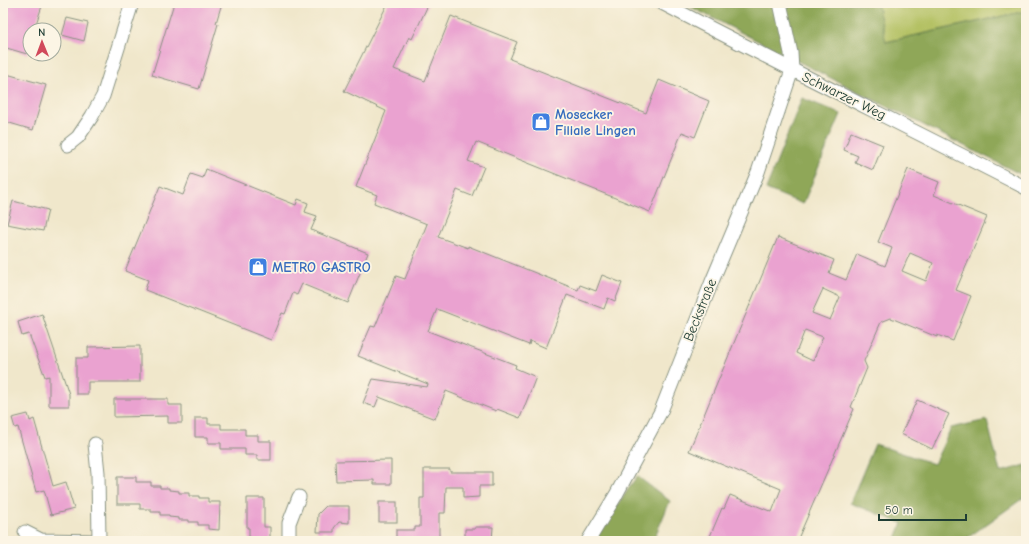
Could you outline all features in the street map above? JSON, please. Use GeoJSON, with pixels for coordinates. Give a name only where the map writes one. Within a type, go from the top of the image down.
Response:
{"type":"FeatureCollection","features":[{"type":"Feature","properties":{"kind":"street"},"geometry":{"type":"LineString","coordinates":[[68,145],[78,137],[103,96],[132,3]]}},
{"type":"Feature","properties":{"kind":"street","name":"Schwarzer Weg"},"geometry":{"type":"LineString","coordinates":[[662,3],[1026,188]]}},
{"type":"Feature","properties":{"kind":"street"},"geometry":{"type":"LineString","coordinates":[[780,3],[791,53],[792,70]]}},
{"type":"Feature","properties":{"kind":"street","name":"Beckstraße"},"geometry":{"type":"LineString","coordinates":[[588,541],[616,496],[661,412],[713,279],[758,172],[792,70]]}},
{"type":"Feature","properties":{"kind":"street"},"geometry":{"type":"LineString","coordinates":[[25,532],[41,540],[99,541],[98,473],[95,444]]}},
{"type":"Feature","properties":{"kind":"street"},"geometry":{"type":"LineString","coordinates":[[289,541],[289,523],[299,497]]}},
{"type":"Feature","properties":{"kind":"green space"},"geometry":{"type":"Polygon","coordinates":[[[683,3],[877,3],[886,42],[1026,11],[1026,177],[683,3]]]}},
{"type":"Feature","properties":{"kind":"green space"},"geometry":{"type":"Polygon","coordinates":[[[877,3],[1026,3],[1026,11],[885,42],[877,3]]]}},
{"type":"Feature","properties":{"kind":"green space"},"geometry":{"type":"Polygon","coordinates":[[[802,98],[841,114],[803,204],[766,189],[802,98]]]}},
{"type":"Feature","properties":{"kind":"green space"},"geometry":{"type":"Polygon","coordinates":[[[987,420],[1000,472],[1026,465],[1026,496],[963,541],[895,541],[902,523],[850,503],[875,444],[934,464],[951,428],[987,420]]]}},
{"type":"Feature","properties":{"kind":"green space"},"geometry":{"type":"Polygon","coordinates":[[[637,476],[670,501],[653,541],[594,541],[637,476]]]}},
{"type":"Feature","properties":{"kind":"building"},"geometry":{"type":"Polygon","coordinates":[[[3,3],[43,3],[37,22],[22,22],[22,53],[3,47],[3,3]]]}},
{"type":"Feature","properties":{"kind":"building"},"geometry":{"type":"Polygon","coordinates":[[[174,3],[222,3],[216,23],[218,24],[199,89],[152,75],[174,3]]]}},
{"type":"Feature","properties":{"kind":"building"},"geometry":{"type":"Polygon","coordinates":[[[388,3],[429,3],[412,39],[409,37],[394,69],[425,81],[451,16],[517,42],[510,59],[646,113],[659,80],[709,101],[695,137],[682,132],[650,212],[476,142],[468,161],[484,167],[472,196],[457,190],[438,237],[468,248],[468,246],[578,290],[580,285],[596,291],[602,275],[622,283],[615,301],[608,298],[604,309],[567,295],[546,348],[530,341],[529,345],[437,309],[428,331],[516,365],[515,368],[536,377],[520,418],[497,409],[496,411],[446,391],[435,419],[379,397],[375,407],[363,403],[373,379],[427,387],[428,384],[358,356],[371,326],[375,327],[396,276],[405,279],[427,224],[374,203],[377,195],[356,187],[386,111],[344,91],[388,3]]]}},
{"type":"Feature","properties":{"kind":"building"},"geometry":{"type":"Polygon","coordinates":[[[67,18],[88,23],[84,41],[62,35],[67,18]]]}},
{"type":"Feature","properties":{"kind":"building"},"geometry":{"type":"Polygon","coordinates":[[[3,73],[46,85],[33,130],[3,121],[3,73]]]}},
{"type":"Feature","properties":{"kind":"building"},"geometry":{"type":"Polygon","coordinates":[[[851,132],[883,145],[873,170],[855,162],[858,156],[844,150],[851,132]]]}},
{"type":"Feature","properties":{"kind":"building","name":"METRO GASTRO"},"geometry":{"type":"Polygon","coordinates":[[[206,169],[296,205],[298,199],[308,203],[305,212],[317,216],[311,230],[368,253],[348,303],[302,284],[297,295],[293,293],[285,314],[282,313],[271,340],[145,290],[148,280],[125,271],[160,186],[183,195],[191,174],[203,178],[206,169]]]}},
{"type":"Feature","properties":{"kind":"building"},"geometry":{"type":"Polygon","coordinates":[[[908,169],[939,182],[934,195],[987,217],[956,290],[971,296],[953,341],[937,335],[937,337],[891,318],[881,322],[864,361],[867,368],[851,407],[854,409],[797,541],[708,541],[722,508],[724,509],[730,495],[772,512],[781,489],[689,451],[778,237],[834,260],[829,273],[846,280],[857,254],[885,266],[892,248],[878,242],[908,169]],[[910,253],[902,271],[926,281],[933,263],[910,253]],[[823,289],[812,313],[830,320],[840,297],[823,289]],[[805,330],[796,353],[813,361],[823,337],[805,330]]]}},
{"type":"Feature","properties":{"kind":"building"},"geometry":{"type":"Polygon","coordinates":[[[13,201],[48,210],[43,231],[7,224],[13,201]]]}},
{"type":"Feature","properties":{"kind":"building"},"geometry":{"type":"Polygon","coordinates":[[[42,314],[69,394],[69,406],[49,406],[49,376],[45,377],[29,334],[22,336],[18,322],[42,314]]]}},
{"type":"Feature","properties":{"kind":"building"},"geometry":{"type":"Polygon","coordinates":[[[140,346],[140,382],[88,382],[88,394],[76,394],[76,358],[88,358],[88,347],[140,346]]]}},
{"type":"Feature","properties":{"kind":"building"},"geometry":{"type":"Polygon","coordinates":[[[114,399],[168,399],[168,405],[182,405],[182,423],[168,423],[168,416],[114,417],[114,399]]]}},
{"type":"Feature","properties":{"kind":"building"},"geometry":{"type":"Polygon","coordinates":[[[917,400],[949,414],[932,449],[901,434],[917,400]]]}},
{"type":"Feature","properties":{"kind":"building"},"geometry":{"type":"Polygon","coordinates":[[[28,414],[30,421],[34,419],[53,486],[66,482],[74,509],[51,515],[44,490],[36,492],[18,427],[15,428],[12,418],[28,414]]]}},
{"type":"Feature","properties":{"kind":"building"},"geometry":{"type":"Polygon","coordinates":[[[195,418],[208,418],[208,424],[221,424],[221,429],[245,429],[245,435],[258,435],[258,441],[271,441],[271,460],[257,460],[257,455],[245,455],[245,449],[221,449],[221,443],[208,443],[208,437],[195,437],[195,418]]]}},
{"type":"Feature","properties":{"kind":"building"},"geometry":{"type":"Polygon","coordinates":[[[391,460],[391,484],[374,484],[374,480],[336,481],[335,461],[391,460]]]}},
{"type":"Feature","properties":{"kind":"building"},"geometry":{"type":"Polygon","coordinates":[[[424,469],[450,469],[450,472],[492,472],[492,486],[479,486],[479,497],[463,498],[463,487],[446,487],[445,513],[439,513],[439,541],[396,541],[396,530],[415,530],[415,527],[420,527],[420,498],[424,498],[424,469]]]}},
{"type":"Feature","properties":{"kind":"building"},"geometry":{"type":"Polygon","coordinates":[[[117,477],[136,477],[136,482],[151,482],[151,486],[169,488],[169,490],[179,491],[179,493],[189,493],[189,496],[208,498],[208,502],[220,502],[219,530],[208,529],[208,525],[198,525],[198,522],[179,520],[179,518],[169,517],[169,515],[160,515],[160,512],[151,512],[151,509],[140,509],[140,504],[117,504],[117,477]]]}},
{"type":"Feature","properties":{"kind":"building"},"geometry":{"type":"Polygon","coordinates":[[[247,498],[264,498],[264,527],[270,527],[270,541],[249,541],[249,528],[247,528],[247,498]]]}},
{"type":"Feature","properties":{"kind":"building"},"geometry":{"type":"Polygon","coordinates":[[[379,502],[397,502],[397,522],[379,522],[379,502]]]}},
{"type":"Feature","properties":{"kind":"building"},"geometry":{"type":"Polygon","coordinates":[[[326,506],[349,506],[349,523],[339,522],[334,528],[334,532],[317,532],[318,514],[326,506]]]}},
{"type":"Feature","properties":{"kind":"building"},"geometry":{"type":"Polygon","coordinates":[[[475,527],[493,527],[492,541],[465,541],[465,529],[475,529],[475,527]]]}},
{"type":"Feature","properties":{"kind":"place","name":"Mosecker Filiale Lingen"},"geometry":{"type":"Point","coordinates":[541,122]}},
{"type":"Feature","properties":{"kind":"place","name":"METRO GASTRO"},"geometry":{"type":"Point","coordinates":[258,267]}}]}
